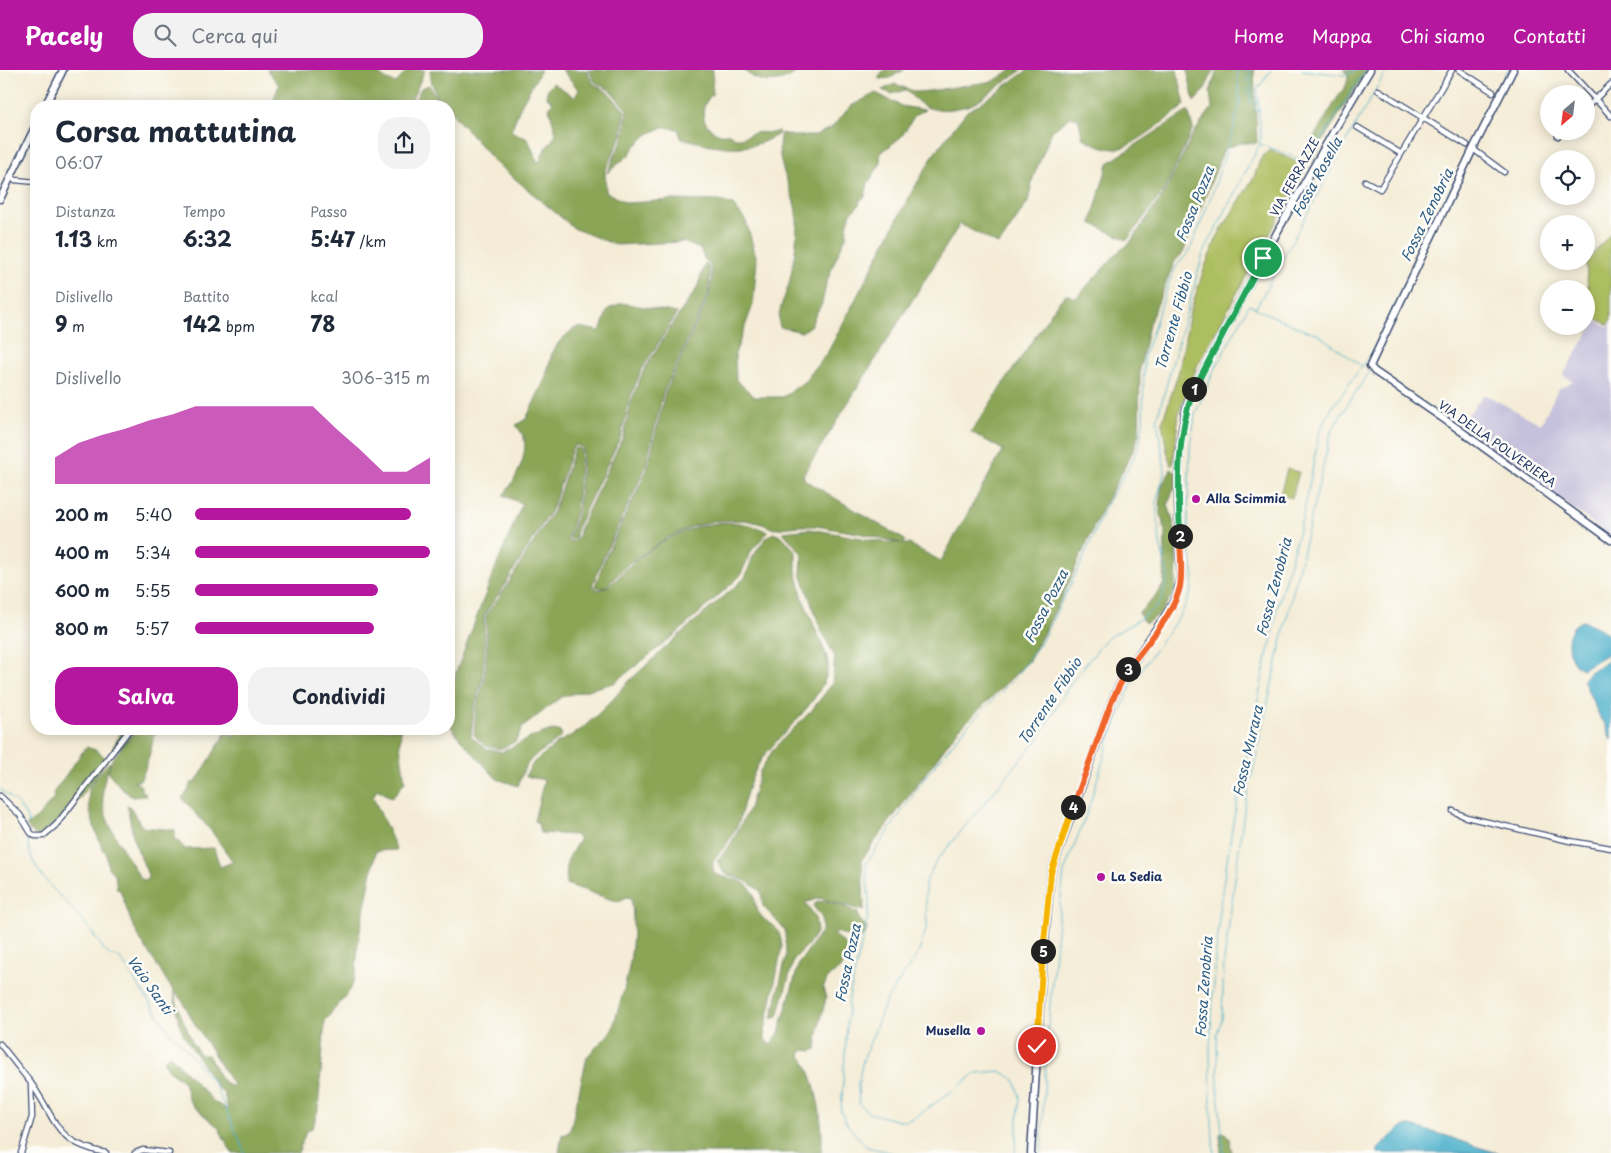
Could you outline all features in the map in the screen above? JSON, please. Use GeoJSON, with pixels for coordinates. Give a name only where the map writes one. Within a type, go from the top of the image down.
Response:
{"type":"FeatureCollection","features":[{"type":"Feature","properties":{"kind":"street"},"geometry":{"type":"LineString","coordinates":[[48,100],[63,70]]}},
{"type":"Feature","properties":{"kind":"street","name":"VIA FERRAZZE"},"geometry":{"type":"LineString","coordinates":[[1031,1153],[1042,973],[1051,873],[1118,688],[1132,663],[1169,610],[1180,587],[1180,459],[1185,414],[1194,388],[1219,340],[1300,190],[1370,70]]}},
{"type":"Feature","properties":{"kind":"street"},"geometry":{"type":"LineString","coordinates":[[1365,181],[1380,189],[1400,153],[1452,70]]}},
{"type":"Feature","properties":{"kind":"street"},"geometry":{"type":"LineString","coordinates":[[1459,70],[1493,92]]}},
{"type":"Feature","properties":{"kind":"street"},"geometry":{"type":"LineString","coordinates":[[1470,147],[1513,70]]}},
{"type":"Feature","properties":{"kind":"street"},"geometry":{"type":"LineString","coordinates":[[1568,70],[1582,85]]}},
{"type":"Feature","properties":{"kind":"street"},"geometry":{"type":"LineString","coordinates":[[1611,84],[1595,100],[1611,116]]}},
{"type":"Feature","properties":{"kind":"street"},"geometry":{"type":"LineString","coordinates":[[1378,90],[1470,147],[1504,172]]}},
{"type":"Feature","properties":{"kind":"street"},"geometry":{"type":"LineString","coordinates":[[1356,127],[1400,153]]}},
{"type":"Feature","properties":{"kind":"street"},"geometry":{"type":"LineString","coordinates":[[0,199],[30,137]]}},
{"type":"Feature","properties":{"kind":"street","name":"VIA DELLA POLVERIERA"},"geometry":{"type":"LineString","coordinates":[[1470,147],[1370,366],[1374,371],[1454,426],[1611,540]]}},
{"type":"Feature","properties":{"kind":"street"},"geometry":{"type":"LineString","coordinates":[[11,177],[15,180],[30,181]]}},
{"type":"Feature","properties":{"kind":"street"},"geometry":{"type":"LineString","coordinates":[[0,796],[20,815],[31,833],[35,836],[43,836],[56,825],[125,735]]}},
{"type":"Feature","properties":{"kind":"street"},"geometry":{"type":"LineString","coordinates":[[1453,811],[1466,817],[1570,841],[1611,848]]}},
{"type":"Feature","properties":{"kind":"street"},"geometry":{"type":"LineString","coordinates":[[0,1044],[31,1083],[56,1126],[67,1138],[77,1144],[106,1153]]}},
{"type":"Feature","properties":{"kind":"street"},"geometry":{"type":"LineString","coordinates":[[21,1153],[32,1117],[31,1083]]}},
{"type":"Feature","properties":{"kind":"street"},"geometry":{"type":"LineString","coordinates":[[135,1153],[143,1150],[169,1153]]}},
{"type":"Feature","properties":{"kind":"shaded area"},"geometry":{"type":"Polygon","coordinates":[[[1596,320],[1608,327],[1611,322],[1611,536],[1459,427],[1484,394],[1541,424],[1558,389],[1573,381],[1563,375],[1587,335],[1595,335],[1596,320]]]}},
{"type":"Feature","properties":{"kind":"green space"},"geometry":{"type":"Polygon","coordinates":[[[267,70],[373,70],[387,80],[396,83],[408,70],[425,70],[412,100],[273,100],[279,85],[267,70]]]}},
{"type":"Feature","properties":{"kind":"green space"},"geometry":{"type":"Polygon","coordinates":[[[430,70],[541,70],[521,105],[511,131],[528,139],[538,163],[556,133],[549,108],[553,102],[546,96],[548,88],[553,83],[575,97],[579,90],[562,70],[586,70],[593,83],[609,93],[625,111],[622,135],[605,171],[606,192],[627,203],[671,200],[720,201],[733,205],[746,221],[757,260],[753,305],[735,354],[736,380],[755,397],[783,397],[805,381],[829,350],[910,195],[936,151],[967,111],[1028,70],[1177,70],[1185,105],[1151,131],[1123,148],[1112,149],[1103,147],[1083,138],[1078,118],[1071,117],[1052,131],[1033,178],[1028,202],[999,245],[960,224],[803,475],[805,480],[905,540],[903,544],[909,544],[941,561],[1003,450],[971,432],[1057,304],[1066,294],[1076,298],[1118,252],[1129,244],[1165,192],[1193,134],[1212,108],[1210,92],[1217,70],[1254,70],[1257,143],[1240,143],[1224,149],[1183,253],[1175,261],[1149,324],[1140,368],[1139,433],[1134,449],[1100,513],[1063,595],[1029,661],[957,731],[862,859],[864,911],[819,898],[805,903],[815,917],[817,931],[808,945],[794,959],[778,1016],[772,1019],[786,956],[785,930],[763,906],[761,891],[746,881],[724,873],[717,861],[730,845],[749,809],[760,771],[774,748],[812,710],[832,684],[835,657],[821,630],[801,574],[802,554],[783,532],[810,529],[884,542],[901,543],[816,526],[774,529],[745,520],[713,521],[691,527],[667,538],[629,563],[606,587],[600,588],[595,586],[605,558],[647,470],[665,393],[709,296],[712,277],[710,265],[705,260],[700,249],[683,242],[616,245],[575,229],[496,163],[455,117],[455,100],[440,100],[431,80],[430,70]]]}},
{"type":"Feature","properties":{"kind":"green space"},"geometry":{"type":"Polygon","coordinates":[[[588,70],[713,70],[712,95],[707,100],[703,112],[709,128],[736,138],[778,131],[779,134],[767,141],[754,145],[731,147],[681,138],[678,129],[664,127],[648,134],[634,147],[630,154],[607,173],[624,136],[627,110],[611,91],[595,82],[588,70]]]}},
{"type":"Feature","properties":{"kind":"green space"},"geometry":{"type":"Polygon","coordinates":[[[744,70],[798,70],[786,79],[771,82],[756,79],[744,70]]]}},
{"type":"Feature","properties":{"kind":"green space"},"geometry":{"type":"Polygon","coordinates":[[[884,70],[904,70],[890,78],[879,79],[884,70]]]}},
{"type":"Feature","properties":{"kind":"green space"},"geometry":{"type":"Polygon","coordinates":[[[1011,70],[1022,70],[973,104],[944,110],[926,107],[905,90],[892,94],[882,90],[895,84],[916,92],[994,81],[1011,70]]]}},
{"type":"Feature","properties":{"kind":"green space"},"geometry":{"type":"Polygon","coordinates":[[[1187,70],[1214,70],[1204,91],[1194,102],[1187,70]]]}},
{"type":"Feature","properties":{"kind":"green space"},"geometry":{"type":"Polygon","coordinates":[[[1343,70],[1367,70],[1328,132],[1312,162],[1299,161],[1301,154],[1311,142],[1346,86],[1348,78],[1347,73],[1343,70]]]}},
{"type":"Feature","properties":{"kind":"green space"},"geometry":{"type":"Polygon","coordinates":[[[429,85],[438,100],[415,100],[421,88],[429,85]]]}},
{"type":"Feature","properties":{"kind":"green space"},"geometry":{"type":"Polygon","coordinates":[[[876,93],[901,106],[925,110],[915,115],[902,136],[881,153],[881,163],[868,183],[865,197],[860,200],[859,205],[851,213],[846,237],[826,284],[822,304],[811,325],[802,332],[780,327],[779,315],[789,286],[796,247],[797,226],[797,214],[780,156],[781,133],[793,136],[813,136],[831,128],[851,106],[876,93]]]}},
{"type":"Feature","properties":{"kind":"green space"},"geometry":{"type":"Polygon","coordinates":[[[1188,111],[1193,128],[1165,189],[1127,240],[1091,223],[1108,163],[1188,111]]]}},
{"type":"Feature","properties":{"kind":"green space"},"geometry":{"type":"Polygon","coordinates":[[[1268,151],[1273,151],[1306,168],[1198,364],[1179,412],[1173,464],[1171,466],[1162,423],[1179,371],[1190,312],[1217,237],[1254,177],[1260,160],[1268,151]]]}},
{"type":"Feature","properties":{"kind":"green space"},"geometry":{"type":"Polygon","coordinates":[[[1611,233],[1611,320],[1608,325],[1595,317],[1595,280],[1587,280],[1586,270],[1595,270],[1595,252],[1611,233]]]}},
{"type":"Feature","properties":{"kind":"green space"},"geometry":{"type":"Polygon","coordinates":[[[705,263],[708,266],[710,277],[708,295],[663,393],[645,469],[603,558],[592,586],[599,590],[608,586],[631,564],[646,553],[679,534],[696,527],[714,523],[732,523],[750,525],[768,532],[752,550],[740,576],[676,634],[614,683],[561,697],[523,727],[516,741],[501,749],[486,746],[474,735],[476,708],[484,682],[487,646],[486,615],[503,592],[555,508],[574,449],[577,448],[581,449],[576,512],[567,539],[572,542],[578,538],[579,530],[623,437],[632,399],[643,372],[697,288],[705,263]]]}},
{"type":"Feature","properties":{"kind":"green space"},"geometry":{"type":"Polygon","coordinates":[[[622,303],[677,313],[641,371],[630,398],[621,436],[576,530],[576,537],[572,540],[569,538],[578,512],[583,448],[576,445],[572,448],[553,507],[484,615],[485,646],[482,682],[474,708],[471,736],[485,748],[502,752],[534,736],[552,730],[559,731],[562,734],[560,738],[531,759],[525,768],[518,786],[497,779],[455,732],[455,675],[491,579],[522,504],[503,495],[508,490],[520,467],[525,450],[523,435],[516,425],[526,419],[545,379],[552,353],[559,342],[573,329],[578,327],[600,331],[608,309],[622,303]]]}},
{"type":"Feature","properties":{"kind":"green space"},"geometry":{"type":"Polygon","coordinates":[[[1171,469],[1178,474],[1168,504],[1176,532],[1177,566],[1175,591],[1160,614],[1146,623],[1139,613],[1159,592],[1164,583],[1165,530],[1163,527],[1164,521],[1160,513],[1160,497],[1162,485],[1171,469]]]}},
{"type":"Feature","properties":{"kind":"green space"},"geometry":{"type":"Polygon","coordinates":[[[1287,469],[1299,472],[1292,498],[1280,495],[1287,469]]]}},
{"type":"Feature","properties":{"kind":"green space"},"geometry":{"type":"Polygon","coordinates":[[[773,533],[783,537],[796,552],[796,571],[803,599],[827,657],[828,669],[824,682],[816,696],[760,762],[753,775],[738,824],[726,845],[715,858],[713,869],[715,874],[737,880],[748,886],[753,894],[759,913],[776,929],[781,939],[782,947],[765,1031],[765,1039],[769,1044],[779,1033],[799,963],[822,931],[822,918],[813,906],[821,901],[841,905],[858,913],[859,919],[867,927],[866,933],[860,938],[835,932],[834,934],[851,951],[848,959],[839,970],[829,976],[823,988],[826,998],[816,1049],[812,1051],[803,1050],[800,1055],[806,1063],[815,1087],[822,1130],[821,1153],[559,1153],[562,1134],[564,1135],[570,1131],[587,1057],[608,1035],[614,1025],[631,956],[633,912],[631,898],[626,897],[618,902],[566,884],[567,861],[580,838],[575,835],[540,833],[538,823],[534,821],[544,780],[525,776],[534,762],[559,742],[579,731],[669,644],[745,578],[753,556],[765,539],[773,533]]]}},
{"type":"Feature","properties":{"kind":"green space"},"geometry":{"type":"Polygon","coordinates":[[[120,735],[131,735],[123,746],[113,752],[112,749],[120,735]]]}},
{"type":"Feature","properties":{"kind":"green space"},"geometry":{"type":"Polygon","coordinates":[[[133,735],[155,735],[142,777],[139,781],[134,781],[141,786],[141,791],[145,792],[146,796],[132,797],[122,789],[108,772],[112,759],[133,735]]]}},
{"type":"Feature","properties":{"kind":"green space"},"geometry":{"type":"Polygon","coordinates":[[[224,735],[231,735],[233,738],[234,735],[401,735],[400,745],[405,782],[392,798],[377,789],[373,797],[397,850],[376,851],[358,942],[356,972],[351,989],[325,1021],[318,1110],[313,1127],[306,1132],[298,1153],[232,1153],[218,1127],[192,1105],[184,1082],[170,1071],[163,1061],[170,1055],[214,1102],[228,1110],[224,1094],[215,1084],[183,1034],[177,1014],[174,992],[193,1044],[200,1055],[208,1055],[221,1079],[230,1086],[234,1086],[191,1018],[184,1003],[172,989],[132,924],[120,890],[117,889],[115,875],[108,868],[106,852],[100,844],[90,811],[90,788],[109,762],[110,765],[104,781],[105,811],[116,838],[140,878],[147,880],[148,875],[134,841],[127,804],[142,827],[175,830],[175,841],[179,842],[185,849],[214,848],[220,867],[233,862],[212,832],[182,798],[188,791],[191,783],[196,782],[224,735]]]}},
{"type":"Feature","properties":{"kind":"green space"},"geometry":{"type":"Polygon","coordinates":[[[86,747],[96,750],[106,758],[106,761],[66,816],[47,834],[39,838],[26,826],[38,817],[54,798],[53,793],[86,747]]]}},
{"type":"Feature","properties":{"kind":"green space"},"geometry":{"type":"Polygon","coordinates":[[[1224,1132],[1229,1137],[1232,1153],[1221,1153],[1220,1134],[1224,1132]]]}},
{"type":"Feature","properties":{"kind":"water"},"geometry":{"type":"Polygon","coordinates":[[[1582,621],[1598,627],[1608,635],[1611,651],[1582,669],[1572,659],[1568,645],[1571,630],[1582,621]]]}},
{"type":"Feature","properties":{"kind":"water"},"geometry":{"type":"Polygon","coordinates":[[[1611,659],[1611,740],[1583,680],[1589,672],[1611,659]]]}},
{"type":"Feature","properties":{"kind":"water"},"geometry":{"type":"Polygon","coordinates":[[[1406,1126],[1447,1136],[1498,1153],[1378,1153],[1378,1149],[1399,1129],[1406,1126]]]}},
{"type":"Feature","properties":{"kind":"waterway","name":"Fossa Pozza"},"geometry":{"type":"LineString","coordinates":[[893,1153],[867,1147],[848,1126],[841,1111],[849,997],[868,916],[869,902],[866,864],[926,776],[966,727],[1014,679],[1041,642],[1080,566],[1107,503],[1139,446],[1143,422],[1144,357],[1169,282],[1177,265],[1189,252],[1212,194],[1233,130],[1240,104],[1237,70]]}},
{"type":"Feature","properties":{"kind":"waterway"},"geometry":{"type":"LineString","coordinates":[[1245,70],[1249,97],[1258,112]]}},
{"type":"Feature","properties":{"kind":"waterway"},"geometry":{"type":"LineString","coordinates":[[1250,70],[1252,97],[1258,104]]}},
{"type":"Feature","properties":{"kind":"waterway","name":"Torrente Fibbio"},"geometry":{"type":"LineString","coordinates":[[1015,1153],[1020,1097],[1014,1079],[1000,1071],[977,1073],[917,1116],[907,1121],[899,1121],[869,1113],[859,1104],[858,1084],[863,1060],[887,999],[919,952],[927,926],[925,883],[937,860],[1037,740],[1070,684],[1106,639],[1135,622],[1155,608],[1161,601],[1168,577],[1160,543],[1156,502],[1165,471],[1157,419],[1203,254],[1260,144],[1257,90],[1271,70]]}},
{"type":"Feature","properties":{"kind":"waterway"},"geometry":{"type":"LineString","coordinates":[[1302,70],[1344,75],[1357,70]]}},
{"type":"Feature","properties":{"kind":"waterway"},"geometry":{"type":"LineString","coordinates":[[1260,144],[1307,162],[1365,70]]}},
{"type":"Feature","properties":{"kind":"waterway","name":"Fossa Rosella"},"geometry":{"type":"LineString","coordinates":[[1188,508],[1190,448],[1195,414],[1214,371],[1249,305],[1256,308],[1387,70]]}},
{"type":"Feature","properties":{"kind":"waterway","name":"Fossa Zenobria"},"geometry":{"type":"LineString","coordinates":[[1214,1153],[1210,1048],[1219,911],[1233,822],[1277,608],[1303,516],[1320,430],[1332,408],[1371,353],[1508,70]]}},
{"type":"Feature","properties":{"kind":"waterway","name":"Fossa Murara"},"geometry":{"type":"LineString","coordinates":[[1257,309],[1304,330],[1316,333],[1363,367]]}},
{"type":"Feature","properties":{"kind":"waterway","name":"Fossa Murara"},"geometry":{"type":"LineString","coordinates":[[1224,1153],[1218,1091],[1217,1033],[1222,1020],[1224,961],[1244,811],[1283,634],[1332,429],[1370,373],[1367,370]]}},
{"type":"Feature","properties":{"kind":"waterway","name":"Fossa Rosella"},"geometry":{"type":"LineString","coordinates":[[1041,1153],[1047,1036],[1064,872],[1088,810],[1109,741],[1132,683],[1181,614],[1190,595],[1194,578],[1188,541],[1188,512]]}},
{"type":"Feature","properties":{"kind":"waterway","name":"Vaio Santi"},"geometry":{"type":"LineString","coordinates":[[0,789],[22,809],[29,825]]}},
{"type":"Feature","properties":{"kind":"waterway","name":"Vaio Santi"},"geometry":{"type":"LineString","coordinates":[[28,834],[28,846],[32,858],[45,880],[80,917],[105,951],[111,956],[119,957],[171,1034],[182,1044],[215,1085],[245,1153]]}},
{"type":"Feature","properties":{"kind":"place","name":"Alla Scimmia"},"geometry":{"type":"Point","coordinates":[1196,499]}},
{"type":"Feature","properties":{"kind":"place","name":"La Sedia"},"geometry":{"type":"Point","coordinates":[1101,877]}},
{"type":"Feature","properties":{"kind":"place","name":"Musella"},"geometry":{"type":"Point","coordinates":[981,1031]}},
{"type":"Feature","properties":{"kind":"route"},"geometry":{"type":"LineString","coordinates":[[1037,1046],[1051,873],[1112,700],[1132,663],[1169,610],[1180,587],[1180,459],[1185,414],[1194,388],[1263,258]]}}]}
